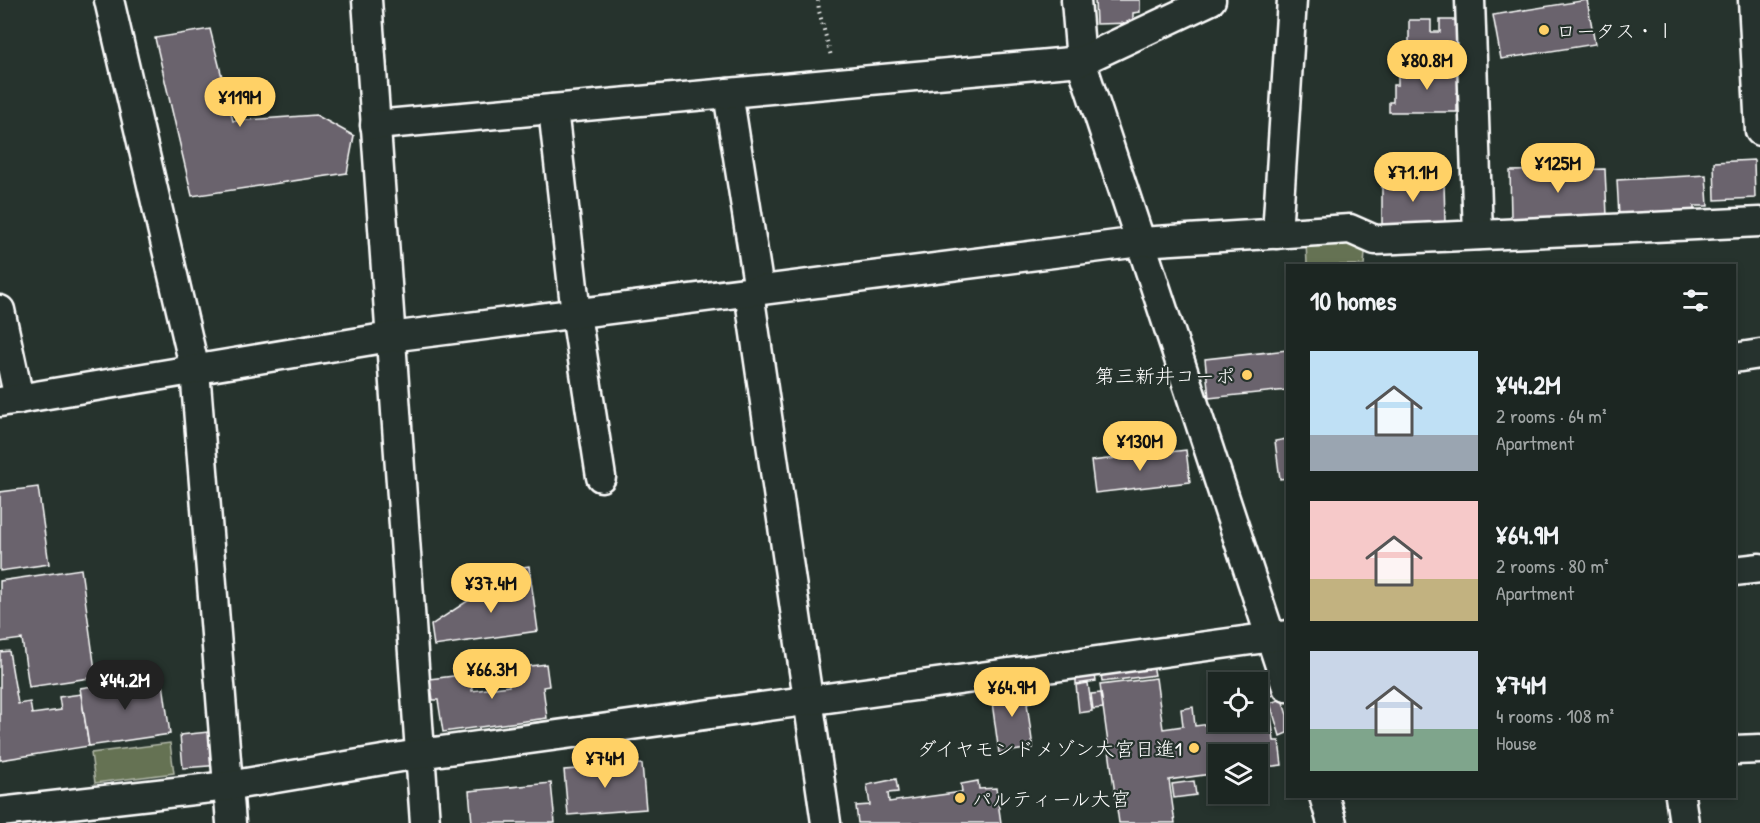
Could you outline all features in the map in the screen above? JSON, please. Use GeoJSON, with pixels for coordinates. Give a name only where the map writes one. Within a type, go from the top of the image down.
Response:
{"type":"FeatureCollection","features":[{"type":"Feature","properties":{"kind":"street"},"geometry":{"type":"LineString","coordinates":[[109,0],[195,370],[231,823]]}},
{"type":"Feature","properties":{"kind":"street"},"geometry":{"type":"LineString","coordinates":[[367,0],[425,823]]}},
{"type":"Feature","properties":{"kind":"street"},"geometry":{"type":"LineString","coordinates":[[1076,0],[1081,62],[1140,242],[1279,636],[1286,681]]}},
{"type":"Feature","properties":{"kind":"street"},"geometry":{"type":"LineString","coordinates":[[375,125],[1081,62],[1211,0]]}},
{"type":"Feature","properties":{"kind":"street"},"geometry":{"type":"LineString","coordinates":[[1277,234],[1292,0]]}},
{"type":"Feature","properties":{"kind":"street"},"geometry":{"type":"LineString","coordinates":[[1470,0],[1478,235]]}},
{"type":"Feature","properties":{"kind":"street"},"geometry":{"type":"LineString","coordinates":[[1753,0],[1760,131]]}},
{"type":"Feature","properties":{"kind":"street"},"geometry":{"type":"LineString","coordinates":[[728,93],[826,823]]}},
{"type":"Feature","properties":{"kind":"street"},"geometry":{"type":"LineString","coordinates":[[553,109],[576,314],[601,477]]}},
{"type":"Feature","properties":{"kind":"street"},"geometry":{"type":"LineString","coordinates":[[0,310],[10,400],[390,338],[1140,242],[1350,230],[1375,240],[1760,222]]}},
{"type":"Feature","properties":{"kind":"street"},"geometry":{"type":"LineString","coordinates":[[1736,358],[1760,354]]}},
{"type":"Feature","properties":{"kind":"street"},"geometry":{"type":"LineString","coordinates":[[1736,571],[1760,568]]}},
{"type":"Feature","properties":{"kind":"street"},"geometry":{"type":"LineString","coordinates":[[0,812],[228,786],[419,754],[1279,636]]}},
{"type":"Feature","properties":{"kind":"street"},"geometry":{"type":"LineString","coordinates":[[1736,750],[1760,749]]}},
{"type":"Feature","properties":{"kind":"street"},"geometry":{"type":"LineString","coordinates":[[1324,798],[1332,823]]}},
{"type":"Feature","properties":{"kind":"street"},"geometry":{"type":"LineString","coordinates":[[1680,798],[1684,823]]}},
{"type":"Feature","properties":{"kind":"path"},"geometry":{"type":"LineString","coordinates":[[818,0],[819,12],[838,83]]}},
{"type":"Feature","properties":{"kind":"green space"},"geometry":{"type":"Polygon","coordinates":[[[1306,241],[1366,241],[1364,264],[1307,264],[1306,241]]]}},
{"type":"Feature","properties":{"kind":"green space"},"geometry":{"type":"Polygon","coordinates":[[[170,743],[174,773],[95,783],[91,753],[170,743]]]}},
{"type":"Feature","properties":{"kind":"building"},"geometry":{"type":"Polygon","coordinates":[[[1095,0],[1140,0],[1140,12],[1133,13],[1133,23],[1096,24],[1095,0]]]}},
{"type":"Feature","properties":{"kind":"building","name":"ロータス・Ⅰ"},"geometry":{"type":"Polygon","coordinates":[[[1587,0],[1595,44],[1501,59],[1493,15],[1587,0]]]}},
{"type":"Feature","properties":{"kind":"building"},"geometry":{"type":"Polygon","coordinates":[[[1409,20],[1431,20],[1431,32],[1440,32],[1440,20],[1459,20],[1459,63],[1409,62],[1409,20]]]}},
{"type":"Feature","properties":{"kind":"building"},"geometry":{"type":"Polygon","coordinates":[[[210,29],[233,121],[316,115],[354,136],[347,173],[192,196],[155,38],[210,29]]]}},
{"type":"Feature","properties":{"kind":"building"},"geometry":{"type":"Polygon","coordinates":[[[1398,70],[1464,70],[1464,93],[1457,93],[1457,112],[1389,112],[1389,102],[1393,102],[1393,85],[1398,85],[1398,70]]]}},
{"type":"Feature","properties":{"kind":"building"},"geometry":{"type":"Polygon","coordinates":[[[1754,160],[1755,198],[1715,200],[1714,162],[1754,160]]]}},
{"type":"Feature","properties":{"kind":"building"},"geometry":{"type":"Polygon","coordinates":[[[1605,169],[1607,216],[1511,218],[1510,171],[1605,169]]]}},
{"type":"Feature","properties":{"kind":"building"},"geometry":{"type":"Polygon","coordinates":[[[1706,175],[1708,206],[1694,206],[1694,211],[1619,216],[1617,180],[1706,175]]]}},
{"type":"Feature","properties":{"kind":"building"},"geometry":{"type":"Polygon","coordinates":[[[1444,181],[1445,223],[1382,224],[1382,182],[1444,181]]]}},
{"type":"Feature","properties":{"kind":"building","name":"第三新井コーポ"},"geometry":{"type":"Polygon","coordinates":[[[1286,350],[1286,390],[1209,398],[1205,359],[1286,350]]]}},
{"type":"Feature","properties":{"kind":"building"},"geometry":{"type":"Polygon","coordinates":[[[1286,439],[1286,478],[1280,479],[1275,441],[1286,439]]]}},
{"type":"Feature","properties":{"kind":"building"},"geometry":{"type":"Polygon","coordinates":[[[1186,450],[1190,482],[1095,493],[1091,461],[1186,450]]]}},
{"type":"Feature","properties":{"kind":"building"},"geometry":{"type":"Polygon","coordinates":[[[38,487],[49,564],[0,571],[0,492],[38,487]]]}},
{"type":"Feature","properties":{"kind":"building"},"geometry":{"type":"Polygon","coordinates":[[[529,566],[538,631],[434,646],[431,625],[472,598],[512,593],[509,569],[529,566]]]}},
{"type":"Feature","properties":{"kind":"building"},"geometry":{"type":"Polygon","coordinates":[[[81,569],[96,677],[29,687],[22,639],[0,642],[0,581],[81,569]]]}},
{"type":"Feature","properties":{"kind":"building"},"geometry":{"type":"Polygon","coordinates":[[[9,651],[18,704],[30,702],[32,714],[61,710],[59,697],[81,694],[89,746],[0,760],[0,652],[9,651]]]}},
{"type":"Feature","properties":{"kind":"building"},"geometry":{"type":"Polygon","coordinates":[[[546,664],[549,686],[543,687],[547,718],[443,732],[438,700],[433,700],[430,679],[461,675],[462,682],[471,680],[472,691],[509,686],[508,675],[515,674],[514,668],[546,664]]]}},
{"type":"Feature","properties":{"kind":"building"},"geometry":{"type":"Polygon","coordinates":[[[1153,665],[1155,675],[1102,682],[1101,672],[1153,665]]]}},
{"type":"Feature","properties":{"kind":"building"},"geometry":{"type":"Polygon","coordinates":[[[1095,675],[1096,681],[1076,684],[1076,678],[1095,675]]]}},
{"type":"Feature","properties":{"kind":"building"},"geometry":{"type":"Polygon","coordinates":[[[162,676],[170,734],[89,746],[80,688],[162,676]]]}},
{"type":"Feature","properties":{"kind":"building","name":"ダイヤモンドメゾン大宮日進1"},"geometry":{"type":"Polygon","coordinates":[[[1156,678],[1163,729],[1183,726],[1181,709],[1193,707],[1195,726],[1208,724],[1208,732],[1268,732],[1268,715],[1271,715],[1274,741],[1279,741],[1282,765],[1268,767],[1268,744],[1208,744],[1208,774],[1169,780],[1175,823],[1119,823],[1100,685],[1156,678]]]}},
{"type":"Feature","properties":{"kind":"building"},"geometry":{"type":"Polygon","coordinates":[[[1275,682],[1280,694],[1268,696],[1268,684],[1275,682]]]}},
{"type":"Feature","properties":{"kind":"building"},"geometry":{"type":"Polygon","coordinates":[[[1024,683],[1025,691],[1030,691],[1031,702],[1027,703],[1033,748],[999,753],[990,688],[1024,683]]]}},
{"type":"Feature","properties":{"kind":"building"},"geometry":{"type":"Polygon","coordinates":[[[1088,683],[1092,711],[1079,713],[1076,685],[1088,683]]]}},
{"type":"Feature","properties":{"kind":"building"},"geometry":{"type":"Polygon","coordinates":[[[1101,693],[1103,708],[1093,709],[1091,694],[1101,693]]]}},
{"type":"Feature","properties":{"kind":"building"},"geometry":{"type":"Polygon","coordinates":[[[1282,699],[1286,712],[1286,733],[1280,736],[1270,703],[1282,699]]]}},
{"type":"Feature","properties":{"kind":"building"},"geometry":{"type":"Polygon","coordinates":[[[218,731],[221,765],[183,768],[180,735],[218,731]]]}},
{"type":"Feature","properties":{"kind":"building"},"geometry":{"type":"Polygon","coordinates":[[[642,764],[646,809],[568,815],[564,770],[642,764]]]}},
{"type":"Feature","properties":{"kind":"building","name":"パルティール大宮"},"geometry":{"type":"Polygon","coordinates":[[[896,779],[898,792],[888,793],[889,802],[962,792],[961,784],[978,781],[979,789],[996,788],[1001,823],[858,823],[856,806],[870,805],[867,785],[896,779]]]}},
{"type":"Feature","properties":{"kind":"building"},"geometry":{"type":"Polygon","coordinates":[[[1194,781],[1196,795],[1174,798],[1172,784],[1194,781]]]}},
{"type":"Feature","properties":{"kind":"building"},"geometry":{"type":"Polygon","coordinates":[[[551,783],[555,823],[472,823],[469,791],[551,783]]]}},
{"type":"Feature","properties":{"kind":"place","name":"ロータス・Ⅰ"},"geometry":{"type":"Point","coordinates":[1544,30]}},
{"type":"Feature","properties":{"kind":"place","name":"第三新井コーポ"},"geometry":{"type":"Point","coordinates":[1247,375]}},
{"type":"Feature","properties":{"kind":"place","name":"ダイヤモンドメゾン大宮日進1"},"geometry":{"type":"Point","coordinates":[1194,748]}},
{"type":"Feature","properties":{"kind":"place","name":"パルティール大宮"},"geometry":{"type":"Point","coordinates":[960,798]}}]}
